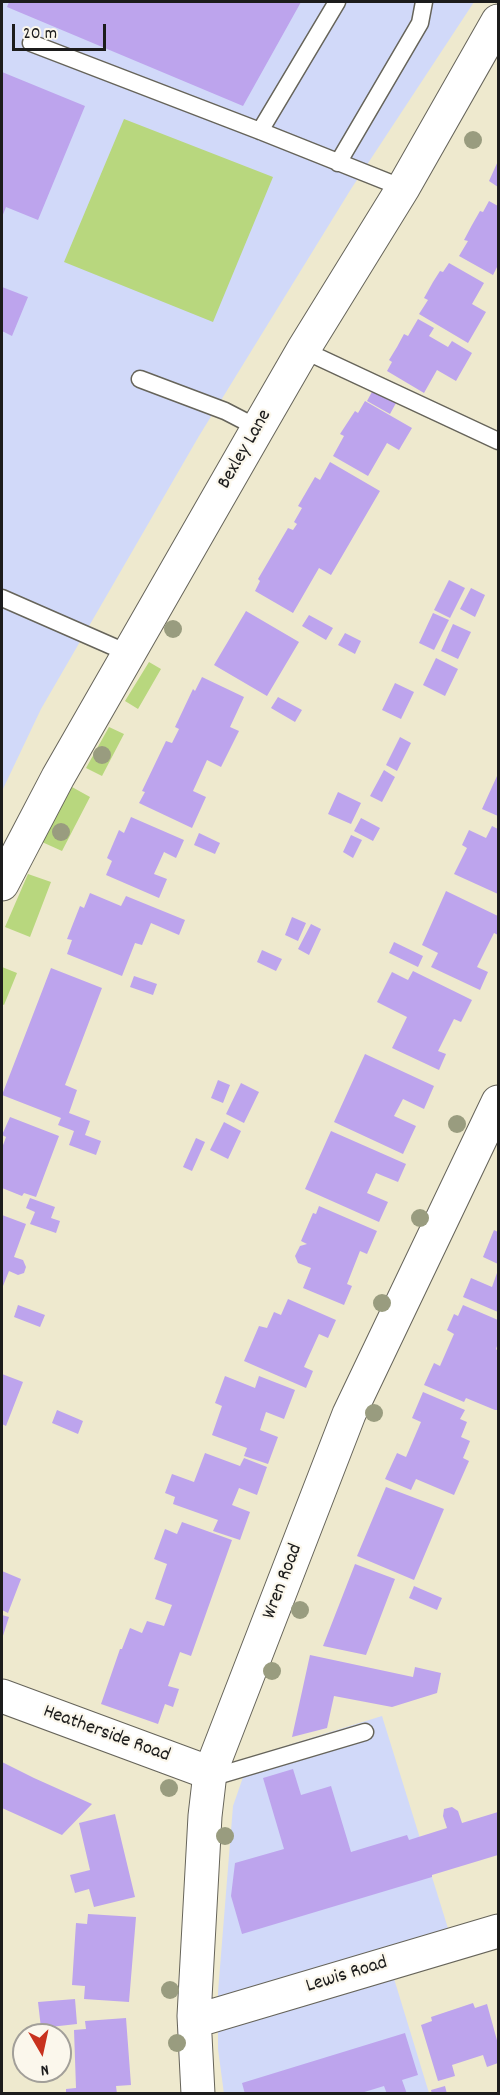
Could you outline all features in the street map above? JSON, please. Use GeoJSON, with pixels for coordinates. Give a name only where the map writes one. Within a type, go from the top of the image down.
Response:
{"type":"FeatureCollection","features":[{"type":"Feature","properties":{"kind":"street","name":"Bexley Lane"},"geometry":{"type":"LineString","coordinates":[[2,884],[58,777],[258,428],[303,350],[403,188],[498,21]]}},
{"type":"Feature","properties":{"kind":"street","name":"Wren Road"},"geometry":{"type":"LineString","coordinates":[[198,2094],[195,2021],[205,1816],[210,1775],[349,1414],[498,1102]]}},
{"type":"Feature","properties":{"kind":"street","name":"Heatherside Road"},"geometry":{"type":"LineString","coordinates":[[2,1696],[210,1775]]}},
{"type":"Feature","properties":{"kind":"street","name":"Lewis Road"},"geometry":{"type":"LineString","coordinates":[[195,2021],[498,1930]]}},
{"type":"Feature","properties":{"kind":"lane"},"geometry":{"type":"LineString","coordinates":[[260,130],[337,2]]}},
{"type":"Feature","properties":{"kind":"lane"},"geometry":{"type":"LineString","coordinates":[[338,163],[420,23],[424,2]]}},
{"type":"Feature","properties":{"kind":"lane"},"geometry":{"type":"LineString","coordinates":[[31,43],[260,130],[403,188]]}},
{"type":"Feature","properties":{"kind":"lane"},"geometry":{"type":"LineString","coordinates":[[303,350],[498,441]]}},
{"type":"Feature","properties":{"kind":"lane"},"geometry":{"type":"LineString","coordinates":[[140,379],[225,411],[258,428]]}},
{"type":"Feature","properties":{"kind":"lane"},"geometry":{"type":"LineString","coordinates":[[2,598],[130,654]]}},
{"type":"Feature","properties":{"kind":"lane"},"geometry":{"type":"LineString","coordinates":[[210,1775],[365,1732]]}},
{"type":"Feature","properties":{"kind":"shaded area"},"geometry":{"type":"Polygon","coordinates":[[[2,2],[474,2],[351,189],[199,436],[41,709],[2,791],[2,2]]]}},
{"type":"Feature","properties":{"kind":"shaded area"},"geometry":{"type":"Polygon","coordinates":[[[382,1716],[451,1938],[388,1959],[429,2093],[224,2094],[218,2049],[218,1992],[233,1806],[250,1757],[382,1716]]]}},
{"type":"Feature","properties":{"kind":"green space"},"geometry":{"type":"Polygon","coordinates":[[[124,119],[273,177],[213,322],[64,262],[124,119]]]}},
{"type":"Feature","properties":{"kind":"green space"},"geometry":{"type":"Polygon","coordinates":[[[149,662],[161,669],[138,709],[125,701],[149,662]]]}},
{"type":"Feature","properties":{"kind":"green space"},"geometry":{"type":"Polygon","coordinates":[[[109,727],[124,734],[102,776],[86,768],[109,727]]]}},
{"type":"Feature","properties":{"kind":"green space"},"geometry":{"type":"Polygon","coordinates":[[[72,787],[90,797],[62,851],[42,842],[72,787]]]}},
{"type":"Feature","properties":{"kind":"green space"},"geometry":{"type":"Polygon","coordinates":[[[28,874],[51,882],[30,937],[5,927],[28,874]]]}},
{"type":"Feature","properties":{"kind":"green space"},"geometry":{"type":"Polygon","coordinates":[[[2,967],[17,973],[4,1005],[2,1004],[2,967]]]}},
{"type":"Feature","properties":{"kind":"building"},"geometry":{"type":"Polygon","coordinates":[[[9,2],[301,2],[243,106],[7,7],[9,2]]]}},
{"type":"Feature","properties":{"kind":"building"},"geometry":{"type":"Polygon","coordinates":[[[2,72],[85,106],[38,220],[6,207],[2,217],[2,72]]]}},
{"type":"Feature","properties":{"kind":"building"},"geometry":{"type":"Polygon","coordinates":[[[498,161],[498,187],[489,181],[498,161]]]}},
{"type":"Feature","properties":{"kind":"building"},"geometry":{"type":"Polygon","coordinates":[[[489,201],[498,206],[498,265],[493,275],[459,256],[468,241],[464,240],[472,225],[489,201]]]}},
{"type":"Feature","properties":{"kind":"building"},"geometry":{"type":"Polygon","coordinates":[[[449,263],[484,283],[472,304],[486,312],[468,343],[419,314],[428,300],[424,298],[433,282],[449,263]]]}},
{"type":"Feature","properties":{"kind":"building"},"geometry":{"type":"Polygon","coordinates":[[[2,287],[28,297],[12,336],[2,331],[2,287]]]}},
{"type":"Feature","properties":{"kind":"building"},"geometry":{"type":"Polygon","coordinates":[[[418,319],[434,328],[429,336],[448,347],[452,341],[472,353],[456,381],[437,370],[424,393],[387,371],[392,362],[389,360],[404,334],[408,336],[418,319]]]}},
{"type":"Feature","properties":{"kind":"building"},"geometry":{"type":"Polygon","coordinates":[[[373,390],[396,403],[390,414],[367,401],[373,390]]]}},
{"type":"Feature","properties":{"kind":"building"},"geometry":{"type":"Polygon","coordinates":[[[365,401],[412,428],[399,450],[387,443],[368,476],[333,456],[344,436],[340,434],[355,411],[358,413],[365,401]]]}},
{"type":"Feature","properties":{"kind":"building"},"geometry":{"type":"Polygon","coordinates":[[[330,462],[380,491],[331,575],[319,568],[293,613],[255,591],[260,581],[258,579],[288,528],[293,530],[297,524],[294,522],[302,508],[298,506],[315,477],[320,480],[330,462]]]}},
{"type":"Feature","properties":{"kind":"building"},"geometry":{"type":"Polygon","coordinates":[[[449,580],[465,588],[450,618],[434,610],[449,580]]]}},
{"type":"Feature","properties":{"kind":"building"},"geometry":{"type":"Polygon","coordinates":[[[471,588],[485,595],[475,617],[460,609],[471,588]]]}},
{"type":"Feature","properties":{"kind":"building"},"geometry":{"type":"Polygon","coordinates":[[[246,611],[299,642],[267,696],[214,665],[246,611]]]}},
{"type":"Feature","properties":{"kind":"building"},"geometry":{"type":"Polygon","coordinates":[[[433,613],[449,620],[434,650],[419,643],[433,613]]]}},
{"type":"Feature","properties":{"kind":"building"},"geometry":{"type":"Polygon","coordinates":[[[309,615],[333,628],[326,640],[302,626],[309,615]]]}},
{"type":"Feature","properties":{"kind":"building"},"geometry":{"type":"Polygon","coordinates":[[[453,624],[471,632],[458,659],[441,651],[453,624]]]}},
{"type":"Feature","properties":{"kind":"building"},"geometry":{"type":"Polygon","coordinates":[[[345,633],[361,641],[355,654],[338,645],[345,633]]]}},
{"type":"Feature","properties":{"kind":"building"},"geometry":{"type":"Polygon","coordinates":[[[436,658],[458,669],[445,696],[423,685],[436,658]]]}},
{"type":"Feature","properties":{"kind":"building"},"geometry":{"type":"Polygon","coordinates":[[[202,677],[244,697],[230,727],[239,731],[221,767],[207,760],[193,791],[206,797],[192,828],[139,803],[145,792],[142,791],[166,741],[172,743],[179,729],[175,727],[193,689],[195,691],[202,677]]]}},
{"type":"Feature","properties":{"kind":"building"},"geometry":{"type":"Polygon","coordinates":[[[395,683],[414,692],[401,719],[382,710],[395,683]]]}},
{"type":"Feature","properties":{"kind":"building"},"geometry":{"type":"Polygon","coordinates":[[[278,697],[302,710],[295,722],[271,708],[278,697]]]}},
{"type":"Feature","properties":{"kind":"building"},"geometry":{"type":"Polygon","coordinates":[[[400,737],[411,743],[397,771],[386,765],[400,737]]]}},
{"type":"Feature","properties":{"kind":"building"},"geometry":{"type":"Polygon","coordinates":[[[384,770],[395,777],[382,802],[370,796],[384,770]]]}},
{"type":"Feature","properties":{"kind":"building"},"geometry":{"type":"Polygon","coordinates":[[[498,777],[498,816],[482,809],[498,777]]]}},
{"type":"Feature","properties":{"kind":"building"},"geometry":{"type":"Polygon","coordinates":[[[338,792],[361,803],[351,824],[328,814],[338,792]]]}},
{"type":"Feature","properties":{"kind":"building"},"geometry":{"type":"Polygon","coordinates":[[[131,817],[184,840],[176,858],[164,852],[154,874],[167,879],[159,898],[106,875],[112,861],[107,858],[119,830],[124,833],[131,817]]]}},
{"type":"Feature","properties":{"kind":"building"},"geometry":{"type":"Polygon","coordinates":[[[361,818],[380,828],[373,841],[354,831],[361,818]]]}},
{"type":"Feature","properties":{"kind":"building"},"geometry":{"type":"Polygon","coordinates":[[[492,826],[498,829],[498,894],[454,874],[467,848],[462,845],[469,830],[486,838],[492,826]]]}},
{"type":"Feature","properties":{"kind":"building"},"geometry":{"type":"Polygon","coordinates":[[[199,833],[220,843],[215,854],[194,845],[199,833]]]}},
{"type":"Feature","properties":{"kind":"building"},"geometry":{"type":"Polygon","coordinates":[[[351,835],[362,840],[353,858],[343,852],[351,835]]]}},
{"type":"Feature","properties":{"kind":"building"},"geometry":{"type":"Polygon","coordinates":[[[446,891],[498,916],[498,935],[494,933],[477,967],[488,972],[480,990],[431,967],[438,953],[422,945],[446,891]]]}},
{"type":"Feature","properties":{"kind":"building"},"geometry":{"type":"Polygon","coordinates":[[[90,893],[121,906],[126,896],[185,920],[179,935],[151,923],[142,945],[135,943],[122,976],[67,954],[72,940],[67,939],[80,906],[84,908],[90,893]]]}},
{"type":"Feature","properties":{"kind":"building"},"geometry":{"type":"Polygon","coordinates":[[[292,917],[306,923],[298,941],[285,935],[292,917]]]}},
{"type":"Feature","properties":{"kind":"building"},"geometry":{"type":"Polygon","coordinates":[[[311,924],[321,929],[309,955],[298,949],[311,924]]]}},
{"type":"Feature","properties":{"kind":"building"},"geometry":{"type":"Polygon","coordinates":[[[394,942],[423,956],[418,967],[389,953],[394,942]]]}},
{"type":"Feature","properties":{"kind":"building"},"geometry":{"type":"Polygon","coordinates":[[[262,950],[282,959],[276,971],[257,962],[262,950]]]}},
{"type":"Feature","properties":{"kind":"building"},"geometry":{"type":"Polygon","coordinates":[[[51,968],[102,988],[65,1085],[77,1090],[69,1113],[90,1121],[85,1135],[101,1141],[96,1155],[69,1145],[74,1131],[58,1125],[61,1118],[2,1095],[51,968]]]}},
{"type":"Feature","properties":{"kind":"building"},"geometry":{"type":"Polygon","coordinates":[[[413,971],[472,1000],[461,1022],[454,1019],[438,1051],[446,1054],[439,1070],[392,1048],[407,1017],[377,1002],[392,972],[408,980],[413,971]]]}},
{"type":"Feature","properties":{"kind":"building"},"geometry":{"type":"Polygon","coordinates":[[[134,976],[157,984],[153,995],[130,987],[134,976]]]}},
{"type":"Feature","properties":{"kind":"building"},"geometry":{"type":"Polygon","coordinates":[[[365,1054],[434,1086],[424,1109],[403,1099],[394,1116],[416,1126],[403,1154],[334,1122],[365,1054]]]}},
{"type":"Feature","properties":{"kind":"building"},"geometry":{"type":"Polygon","coordinates":[[[218,1080],[230,1085],[223,1103],[211,1098],[218,1080]]]}},
{"type":"Feature","properties":{"kind":"building"},"geometry":{"type":"Polygon","coordinates":[[[241,1083],[259,1092],[244,1123],[226,1114],[241,1083]]]}},
{"type":"Feature","properties":{"kind":"building"},"geometry":{"type":"Polygon","coordinates":[[[10,1117],[59,1136],[36,1197],[24,1193],[22,1196],[2,1188],[2,1148],[6,1137],[2,1135],[10,1117]]]}},
{"type":"Feature","properties":{"kind":"building"},"geometry":{"type":"Polygon","coordinates":[[[224,1122],[241,1131],[228,1159],[210,1150],[224,1122]]]}},
{"type":"Feature","properties":{"kind":"building"},"geometry":{"type":"Polygon","coordinates":[[[331,1131],[406,1164],[398,1182],[376,1173],[367,1193],[388,1202],[379,1222],[305,1189],[331,1131]]]}},
{"type":"Feature","properties":{"kind":"building"},"geometry":{"type":"Polygon","coordinates":[[[196,1138],[205,1142],[192,1171],[183,1167],[196,1138]]]}},
{"type":"Feature","properties":{"kind":"building"},"geometry":{"type":"Polygon","coordinates":[[[30,1198],[55,1207],[51,1218],[60,1221],[56,1233],[30,1224],[35,1212],[26,1208],[30,1198]]]}},
{"type":"Feature","properties":{"kind":"building"},"geometry":{"type":"Polygon","coordinates":[[[319,1206],[377,1231],[367,1254],[360,1251],[347,1284],[352,1286],[344,1305],[303,1288],[311,1268],[298,1263],[295,1256],[300,1246],[307,1244],[301,1241],[313,1213],[316,1214],[319,1206]]]}},
{"type":"Feature","properties":{"kind":"building"},"geometry":{"type":"Polygon","coordinates":[[[2,1215],[26,1224],[14,1257],[23,1260],[26,1267],[24,1273],[18,1275],[9,1271],[3,1286],[2,1285],[2,1215]]]}},
{"type":"Feature","properties":{"kind":"building"},"geometry":{"type":"Polygon","coordinates":[[[494,1230],[498,1232],[498,1264],[483,1257],[494,1230]]]}},
{"type":"Feature","properties":{"kind":"building"},"geometry":{"type":"Polygon","coordinates":[[[498,1270],[498,1312],[463,1297],[471,1278],[492,1287],[498,1270]]]}},
{"type":"Feature","properties":{"kind":"building"},"geometry":{"type":"Polygon","coordinates":[[[288,1299],[336,1320],[328,1338],[319,1334],[304,1367],[313,1371],[306,1388],[244,1361],[259,1326],[267,1328],[274,1312],[281,1315],[288,1299]]]}},
{"type":"Feature","properties":{"kind":"building"},"geometry":{"type":"Polygon","coordinates":[[[18,1305],[45,1315],[40,1327],[14,1317],[18,1305]]]}},
{"type":"Feature","properties":{"kind":"building"},"geometry":{"type":"Polygon","coordinates":[[[463,1305],[498,1320],[496,1349],[498,1351],[498,1410],[466,1398],[464,1402],[424,1385],[434,1363],[440,1366],[454,1334],[447,1330],[454,1314],[458,1316],[463,1305]]]}},
{"type":"Feature","properties":{"kind":"building"},"geometry":{"type":"Polygon","coordinates":[[[2,1374],[23,1382],[6,1426],[2,1424],[2,1374]]]}},
{"type":"Feature","properties":{"kind":"building"},"geometry":{"type":"Polygon","coordinates":[[[225,1376],[255,1388],[259,1376],[295,1390],[284,1419],[266,1412],[260,1430],[278,1437],[268,1464],[244,1456],[247,1448],[212,1435],[222,1406],[215,1403],[225,1376]]]}},
{"type":"Feature","properties":{"kind":"building"},"geometry":{"type":"Polygon","coordinates":[[[423,1392],[465,1410],[460,1419],[467,1422],[461,1437],[470,1441],[463,1458],[469,1461],[454,1495],[416,1479],[411,1490],[385,1479],[397,1453],[406,1457],[421,1422],[412,1418],[423,1392]]]}},
{"type":"Feature","properties":{"kind":"building"},"geometry":{"type":"Polygon","coordinates":[[[57,1410],[83,1421],[78,1434],[52,1423],[57,1410]]]}},
{"type":"Feature","properties":{"kind":"building"},"geometry":{"type":"Polygon","coordinates":[[[205,1453],[240,1466],[244,1458],[267,1467],[257,1495],[239,1488],[232,1505],[250,1512],[240,1540],[213,1531],[218,1520],[173,1504],[175,1497],[165,1493],[172,1474],[194,1482],[205,1453]]]}},
{"type":"Feature","properties":{"kind":"building"},"geometry":{"type":"Polygon","coordinates":[[[386,1487],[444,1509],[414,1580],[357,1556],[386,1487]]]}},
{"type":"Feature","properties":{"kind":"building"},"geometry":{"type":"Polygon","coordinates":[[[182,1522],[232,1540],[191,1656],[180,1652],[168,1686],[179,1689],[173,1707],[165,1704],[158,1724],[101,1704],[120,1649],[122,1649],[130,1628],[142,1633],[147,1621],[164,1626],[172,1605],[155,1599],[167,1564],[154,1559],[165,1529],[177,1534],[182,1522]]]}},
{"type":"Feature","properties":{"kind":"building"},"geometry":{"type":"Polygon","coordinates":[[[355,1564],[395,1579],[366,1655],[323,1646],[355,1564]]]}},
{"type":"Feature","properties":{"kind":"building"},"geometry":{"type":"Polygon","coordinates":[[[2,1571],[21,1579],[8,1613],[2,1610],[2,1571]]]}},
{"type":"Feature","properties":{"kind":"building"},"geometry":{"type":"Polygon","coordinates":[[[414,1586],[442,1598],[437,1610],[409,1598],[414,1586]]]}},
{"type":"Feature","properties":{"kind":"building"},"geometry":{"type":"Polygon","coordinates":[[[2,1615],[9,1617],[2,1639],[2,1615]]]}},
{"type":"Feature","properties":{"kind":"building"},"geometry":{"type":"Polygon","coordinates":[[[310,1655],[413,1677],[415,1667],[441,1673],[437,1693],[392,1707],[334,1696],[327,1728],[292,1737],[310,1655]]]}},
{"type":"Feature","properties":{"kind":"building"},"geometry":{"type":"Polygon","coordinates":[[[2,1762],[92,1804],[62,1835],[2,1808],[2,1762]]]}},
{"type":"Feature","properties":{"kind":"building"},"geometry":{"type":"Polygon","coordinates":[[[293,1769],[301,1795],[331,1786],[351,1852],[407,1835],[409,1840],[447,1828],[443,1816],[444,1809],[452,1807],[458,1811],[462,1823],[498,1812],[498,1855],[242,1934],[231,1896],[235,1863],[284,1849],[263,1778],[293,1769]]]}},
{"type":"Feature","properties":{"kind":"building"},"geometry":{"type":"Polygon","coordinates":[[[115,1814],[135,1897],[94,1907],[89,1889],[75,1893],[70,1875],[90,1870],[79,1823],[115,1814]]]}},
{"type":"Feature","properties":{"kind":"building"},"geometry":{"type":"Polygon","coordinates":[[[88,1914],[136,1917],[129,2002],[84,1999],[85,1986],[72,1985],[76,1923],[87,1924],[88,1914]]]}},
{"type":"Feature","properties":{"kind":"building"},"geometry":{"type":"Polygon","coordinates":[[[75,1999],[77,2024],[40,2023],[38,2002],[75,1999]]]}},
{"type":"Feature","properties":{"kind":"building"},"geometry":{"type":"Polygon","coordinates":[[[473,2003],[475,2008],[487,2004],[498,2044],[498,2063],[487,2067],[483,2055],[452,2065],[455,2076],[438,2081],[421,2025],[432,2021],[431,2017],[473,2003]]]}},
{"type":"Feature","properties":{"kind":"building"},"geometry":{"type":"Polygon","coordinates":[[[126,2018],[131,2085],[116,2086],[117,2094],[66,2094],[66,2089],[76,2088],[74,2030],[86,2029],[85,2021],[126,2018]]]}},
{"type":"Feature","properties":{"kind":"building"},"geometry":{"type":"Polygon","coordinates":[[[405,2033],[418,2075],[402,2080],[407,2094],[387,2094],[384,2086],[358,2094],[245,2094],[242,2083],[405,2033]]]}},
{"type":"Feature","properties":{"kind":"building"},"geometry":{"type":"Polygon","coordinates":[[[445,2086],[447,2094],[432,2094],[431,2090],[445,2086]]]}}]}
